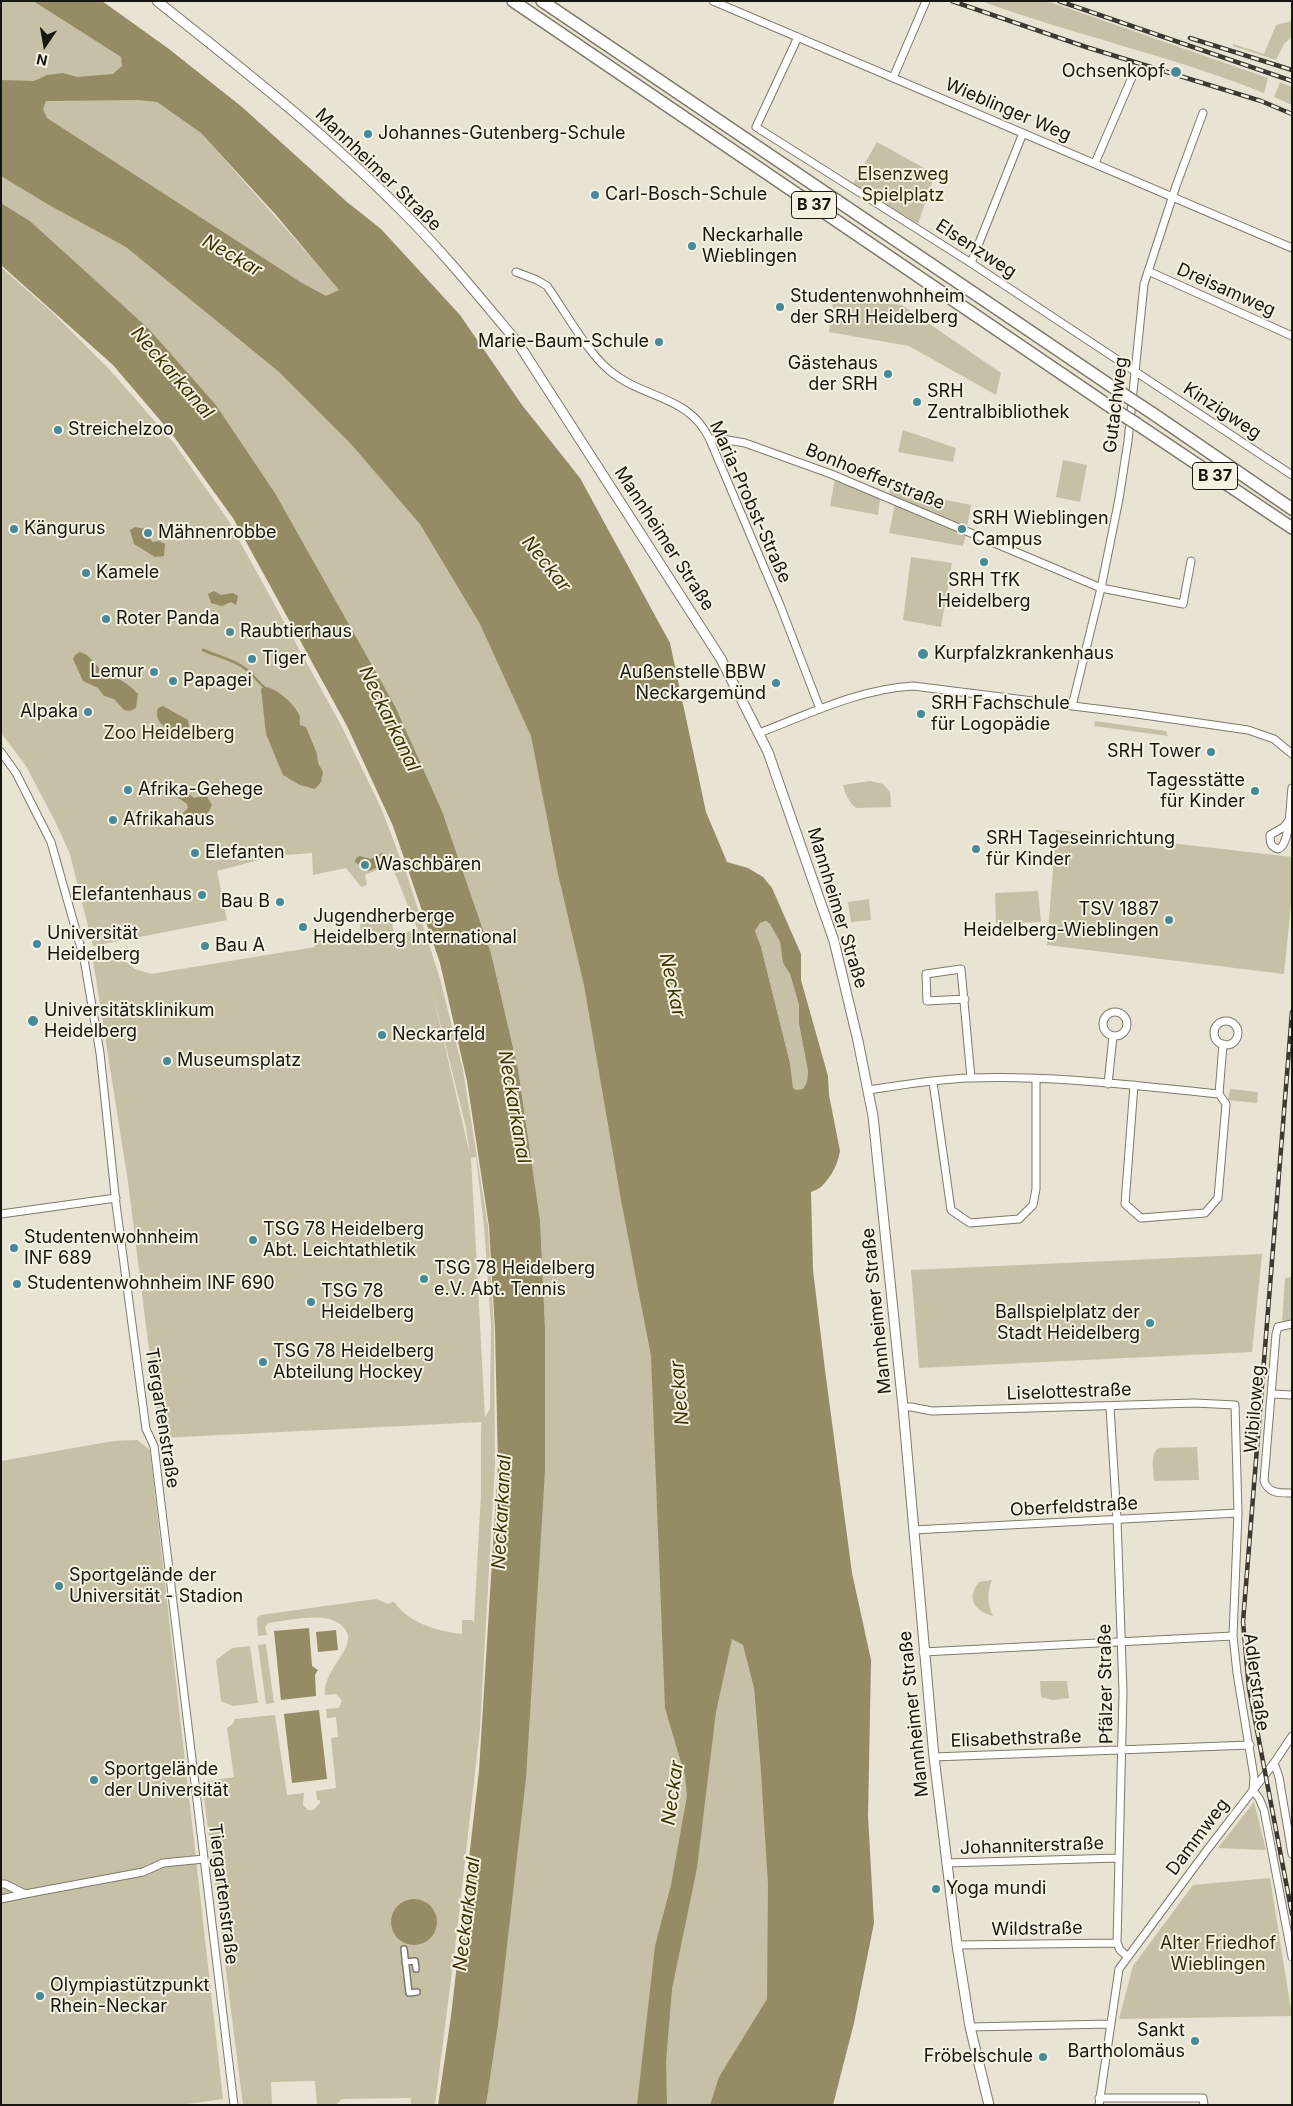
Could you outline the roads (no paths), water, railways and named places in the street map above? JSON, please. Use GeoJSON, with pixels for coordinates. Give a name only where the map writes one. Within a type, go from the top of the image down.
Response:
{"type":"FeatureCollection","features":[{"type":"Feature","properties":{"kind":"highway","name":"B 37"},"geometry":{"type":"LineString","coordinates":[[513,1],[1292,528]]}},
{"type":"Feature","properties":{"kind":"highway","name":"B 37"},"geometry":{"type":"LineString","coordinates":[[542,1],[1292,509]]}},
{"type":"Feature","properties":{"kind":"street","name":"Mannheimer Straße"},"geometry":{"type":"LineString","coordinates":[[157,1],[258,82],[403,212],[518,343],[721,660],[760,733],[834,941],[873,1116],[903,1407],[923,1652],[946,1863],[970,2027],[988,2105]]}},
{"type":"Feature","properties":{"kind":"street","name":"Wieblinger Weg"},"geometry":{"type":"LineString","coordinates":[[713,1],[1292,248]]}},
{"type":"Feature","properties":{"kind":"street"},"geometry":{"type":"LineString","coordinates":[[893,78],[926,1]]}},
{"type":"Feature","properties":{"kind":"street","name":"Elsenzweg"},"geometry":{"type":"LineString","coordinates":[[798,37],[756,127],[1136,372]]}},
{"type":"Feature","properties":{"kind":"street"},"geometry":{"type":"LineString","coordinates":[[1095,163],[1136,68]]}},
{"type":"Feature","properties":{"kind":"street","name":"Gutachweg"},"geometry":{"type":"LineString","coordinates":[[1072,706],[1101,588],[1119,499],[1136,372],[1144,284],[1203,113]]}},
{"type":"Feature","properties":{"kind":"street"},"geometry":{"type":"LineString","coordinates":[[971,264],[1023,133]]}},
{"type":"Feature","properties":{"kind":"street","name":"Dreisamweg"},"geometry":{"type":"LineString","coordinates":[[1148,271],[1292,336]]}},
{"type":"Feature","properties":{"kind":"street","name":"Maria-Probst-Straße"},"geometry":{"type":"LineString","coordinates":[[516,272],[547,286],[597,359],[608,370],[637,389],[674,403],[690,412],[700,422],[710,440],[780,605],[820,709]]}},
{"type":"Feature","properties":{"kind":"street","name":"Kinzigweg"},"geometry":{"type":"LineString","coordinates":[[1136,372],[1292,475]]}},
{"type":"Feature","properties":{"kind":"street","name":"Bonhoefferstraße"},"geometry":{"type":"LineString","coordinates":[[710,440],[716,438],[745,443],[831,474],[1101,588],[1183,604],[1191,561]]}},
{"type":"Feature","properties":{"kind":"street"},"geometry":{"type":"LineString","coordinates":[[760,733],[820,709],[875,691],[913,686],[1248,730],[1274,739],[1292,754]]}},
{"type":"Feature","properties":{"kind":"street","name":"Tiergartenstraße"},"geometry":{"type":"LineString","coordinates":[[1,752],[16,773],[51,842],[82,953],[100,1053],[116,1198],[146,1429],[154,1446],[234,2105]]}},
{"type":"Feature","properties":{"kind":"street"},"geometry":{"type":"LineString","coordinates":[[1289,820],[1292,788]]}},
{"type":"Feature","properties":{"kind":"street"},"geometry":{"type":"LineString","coordinates":[[965,999],[927,1001],[926,974],[961,969],[965,999],[971,1078]]}},
{"type":"Feature","properties":{"kind":"street"},"geometry":{"type":"LineString","coordinates":[[1108,1084],[1114,1036]]}},
{"type":"Feature","properties":{"kind":"street"},"geometry":{"type":"LineString","coordinates":[[1134,1086],[1125,1204],[1142,1218],[1205,1213],[1218,1198],[1226,1104],[1219,1094],[1224,1044]]}},
{"type":"Feature","properties":{"kind":"street"},"geometry":{"type":"LineString","coordinates":[[868,1090],[971,1078],[1036,1079],[1219,1094]]}},
{"type":"Feature","properties":{"kind":"street"},"geometry":{"type":"LineString","coordinates":[[933,1082],[951,1210],[970,1223],[1019,1219],[1033,1205],[1036,1189],[1036,1079]]}},
{"type":"Feature","properties":{"kind":"street"},"geometry":{"type":"LineString","coordinates":[[1,1214],[116,1198]]}},
{"type":"Feature","properties":{"kind":"street","name":"Wibiloweg"},"geometry":{"type":"LineString","coordinates":[[1292,1324],[1278,1326],[1264,1481],[1266,1487],[1272,1492],[1292,1493]]}},
{"type":"Feature","properties":{"kind":"street"},"geometry":{"type":"LineString","coordinates":[[1272,1394],[1292,1395]]}},
{"type":"Feature","properties":{"kind":"street","name":"Liselottestraße"},"geometry":{"type":"LineString","coordinates":[[903,1407],[932,1411],[1195,1403],[1235,1404]]}},
{"type":"Feature","properties":{"kind":"street","name":"Adlerstraße"},"geometry":{"type":"LineString","coordinates":[[1235,1404],[1238,1513],[1233,1636],[1237,1673],[1250,1745],[1254,1777],[1253,1791],[1259,1798],[1264,1810],[1292,1957]]}},
{"type":"Feature","properties":{"kind":"street","name":"Pfälzer Straße"},"geometry":{"type":"LineString","coordinates":[[1110,1406],[1117,1519],[1123,1692],[1117,1943]]}},
{"type":"Feature","properties":{"kind":"street","name":"Oberfeldstraße"},"geometry":{"type":"LineString","coordinates":[[913,1530],[1238,1513]]}},
{"type":"Feature","properties":{"kind":"street"},"geometry":{"type":"LineString","coordinates":[[923,1652],[1233,1636]]}},
{"type":"Feature","properties":{"kind":"street","name":"Dammweg"},"geometry":{"type":"LineString","coordinates":[[1099,2102],[1117,1973],[1274,1765],[1292,1736]]}},
{"type":"Feature","properties":{"kind":"street","name":"Elisabethstraße"},"geometry":{"type":"LineString","coordinates":[[934,1757],[1250,1745]]}},
{"type":"Feature","properties":{"kind":"street"},"geometry":{"type":"LineString","coordinates":[[1274,1765],[1292,1852]]}},
{"type":"Feature","properties":{"kind":"street","name":"Johanniterstraße"},"geometry":{"type":"LineString","coordinates":[[946,1863],[1119,1858]]}},
{"type":"Feature","properties":{"kind":"street"},"geometry":{"type":"LineString","coordinates":[[1,1899],[143,1872],[163,1863],[204,1859]]}},
{"type":"Feature","properties":{"kind":"street"},"geometry":{"type":"LineString","coordinates":[[1,1884],[5,1884],[25,1894]]}},
{"type":"Feature","properties":{"kind":"street"},"geometry":{"type":"LineString","coordinates":[[1117,1943],[1120,1950],[1128,1957]]}},
{"type":"Feature","properties":{"kind":"street","name":"Wildstraße"},"geometry":{"type":"LineString","coordinates":[[957,1945],[1117,1943]]}},
{"type":"Feature","properties":{"kind":"street"},"geometry":{"type":"LineString","coordinates":[[404,1949],[409,1993],[416,1986],[408,1984]]}},
{"type":"Feature","properties":{"kind":"street"},"geometry":{"type":"LineString","coordinates":[[405,1962],[415,1961],[416,1971],[407,1972]]}},
{"type":"Feature","properties":{"kind":"street"},"geometry":{"type":"LineString","coordinates":[[970,2027],[1111,2024]]}},
{"type":"Feature","properties":{"kind":"street"},"geometry":{"type":"LineString","coordinates":[[1099,2102],[1203,2098],[1204,2105]]}},
{"type":"Feature","properties":{"kind":"water","name":"Neckar"},"geometry":{"type":"Polygon","coordinates":[[[33,1],[102,1],[169,49],[242,107],[347,202],[381,229],[460,315],[522,405],[580,478],[670,643],[706,812],[727,862],[748,868],[763,877],[772,888],[801,954],[801,980],[828,1076],[829,1095],[840,1151],[834,1170],[828,1179],[821,1187],[811,1192],[813,1270],[852,1573],[871,1660],[868,1816],[874,1923],[854,2023],[833,2105],[710,2105],[719,2077],[767,1999],[768,1885],[754,1688],[743,1645],[732,1639],[716,1712],[697,1868],[672,1989],[666,2062],[667,2105],[637,2105],[655,1946],[671,1885],[687,1796],[685,1776],[665,1708],[651,1356],[621,1200],[584,985],[558,874],[531,736],[480,624],[420,524],[351,444],[278,371],[126,247],[49,205],[1,176],[1,80],[34,81],[47,75],[63,73],[77,77],[113,74],[122,66],[121,57],[33,1]],[[139,100],[46,101],[43,109],[47,118],[302,283],[326,296],[339,290],[276,215],[201,133],[157,102],[139,100]],[[766,921],[760,923],[755,931],[761,947],[790,1063],[793,1088],[796,1090],[803,1089],[807,1082],[808,1071],[799,1024],[799,1005],[790,974],[783,963],[780,942],[770,924],[766,921]]]}},
{"type":"Feature","properties":{"kind":"water","name":"Neckarkanal"},"geometry":{"type":"Polygon","coordinates":[[[1,203],[30,221],[149,329],[216,405],[275,493],[395,706],[442,811],[491,953],[518,1069],[540,1220],[545,1327],[545,1471],[526,1778],[498,2025],[486,2105],[438,2105],[451,2016],[479,1771],[498,1465],[495,1330],[489,1226],[467,1081],[440,963],[393,826],[347,726],[233,518],[172,434],[113,365],[1,265],[1,203]]]}},
{"type":"Feature","properties":{"kind":"water"},"geometry":{"type":"Polygon","coordinates":[[[135,527],[146,529],[152,542],[159,541],[165,544],[164,556],[155,557],[134,544],[130,530],[135,527]]]}},
{"type":"Feature","properties":{"kind":"water"},"geometry":{"type":"Polygon","coordinates":[[[214,591],[221,595],[233,593],[238,596],[236,605],[231,602],[222,606],[211,603],[208,594],[214,591]]]}},
{"type":"Feature","properties":{"kind":"water"},"geometry":{"type":"Polygon","coordinates":[[[80,652],[87,655],[99,668],[125,683],[138,694],[136,708],[130,711],[124,710],[114,699],[104,696],[98,688],[83,681],[73,659],[80,652]]]}},
{"type":"Feature","properties":{"kind":"water"},"geometry":{"type":"Polygon","coordinates":[[[264,687],[274,690],[290,702],[300,717],[300,725],[306,727],[323,772],[321,782],[315,789],[300,785],[283,775],[266,734],[261,689],[264,687]]]}},
{"type":"Feature","properties":{"kind":"water"},"geometry":{"type":"Polygon","coordinates":[[[163,706],[188,720],[190,732],[185,736],[174,734],[164,727],[160,723],[157,713],[158,708],[163,706]]]}},
{"type":"Feature","properties":{"kind":"water"},"geometry":{"type":"Polygon","coordinates":[[[167,781],[186,796],[189,794],[194,798],[206,795],[212,805],[207,815],[195,814],[188,819],[182,818],[182,814],[188,808],[187,804],[163,787],[167,781]]]}},
{"type":"Feature","properties":{"kind":"water"},"geometry":{"type":"Polygon","coordinates":[[[382,853],[388,863],[369,871],[355,862],[356,858],[360,856],[371,859],[382,853]]]}},
{"type":"Feature","properties":{"kind":"water"},"geometry":{"type":"Polygon","coordinates":[[[309,1628],[312,1666],[318,1670],[315,1675],[316,1696],[281,1700],[274,1631],[309,1628]]]}},
{"type":"Feature","properties":{"kind":"water"},"geometry":{"type":"Polygon","coordinates":[[[336,1630],[338,1650],[318,1652],[316,1632],[336,1630]]]}},
{"type":"Feature","properties":{"kind":"water"},"geometry":{"type":"Polygon","coordinates":[[[319,1710],[327,1779],[292,1783],[284,1714],[319,1710]]]}},
{"type":"Feature","properties":{"kind":"water"},"geometry":{"type":"Polygon","coordinates":[[[414,1899],[427,1903],[433,1909],[437,1922],[433,1935],[427,1941],[414,1945],[401,1941],[395,1935],[391,1922],[395,1909],[401,1903],[414,1899]]]}},
{"type":"Feature","properties":{"kind":"waterway"},"geometry":{"type":"LineString","coordinates":[[203,650],[232,661],[242,667],[264,687]]}},
{"type":"Feature","properties":{"kind":"railway"},"geometry":{"type":"LineString","coordinates":[[952,1],[1086,47],[1261,101],[1292,114]]}},
{"type":"Feature","properties":{"kind":"railway"},"geometry":{"type":"LineString","coordinates":[[1059,1],[1292,81]]}},
{"type":"Feature","properties":{"kind":"railway"},"geometry":{"type":"LineString","coordinates":[[1190,38],[1292,70]]}},
{"type":"Feature","properties":{"kind":"railway"},"geometry":{"type":"LineString","coordinates":[[1292,1012],[1243,1622],[1249,1688],[1292,1914]]}},
{"type":"Feature","properties":{"kind":"place","name":"Ochsenkopf"},"geometry":{"type":"Point","coordinates":[1176,72]}},
{"type":"Feature","properties":{"kind":"place","name":"Johannes-Gutenberg-Schule"},"geometry":{"type":"Point","coordinates":[368,134]}},
{"type":"Feature","properties":{"kind":"place","name":"Carl-Bosch-Schule"},"geometry":{"type":"Point","coordinates":[595,195]}},
{"type":"Feature","properties":{"kind":"place","name":"Neckarhalle Wieblingen"},"geometry":{"type":"Point","coordinates":[692,246]}},
{"type":"Feature","properties":{"kind":"place","name":"Studentenwohnheim der SRH Heidelberg"},"geometry":{"type":"Point","coordinates":[780,307]}},
{"type":"Feature","properties":{"kind":"place","name":"Marie-Baum-Schule"},"geometry":{"type":"Point","coordinates":[659,342]}},
{"type":"Feature","properties":{"kind":"place","name":"Gästehaus der SRH"},"geometry":{"type":"Point","coordinates":[888,374]}},
{"type":"Feature","properties":{"kind":"place","name":"SRH Zentralbibliothek"},"geometry":{"type":"Point","coordinates":[917,402]}},
{"type":"Feature","properties":{"kind":"place","name":"Streichelzoo"},"geometry":{"type":"Point","coordinates":[58,430]}},
{"type":"Feature","properties":{"kind":"place","name":"Kängurus"},"geometry":{"type":"Point","coordinates":[14,529]}},
{"type":"Feature","properties":{"kind":"place","name":"SRH Wieblingen Campus"},"geometry":{"type":"Point","coordinates":[962,529]}},
{"type":"Feature","properties":{"kind":"place","name":"Mähnenrobbe"},"geometry":{"type":"Point","coordinates":[148,533]}},
{"type":"Feature","properties":{"kind":"place","name":"SRH TfK Heidelberg"},"geometry":{"type":"Point","coordinates":[984,562]}},
{"type":"Feature","properties":{"kind":"place","name":"Kamele"},"geometry":{"type":"Point","coordinates":[86,573]}},
{"type":"Feature","properties":{"kind":"place","name":"Roter Panda"},"geometry":{"type":"Point","coordinates":[106,619]}},
{"type":"Feature","properties":{"kind":"place","name":"Raubtierhaus"},"geometry":{"type":"Point","coordinates":[230,632]}},
{"type":"Feature","properties":{"kind":"place","name":"Kurpfalzkrankenhaus"},"geometry":{"type":"Point","coordinates":[923,654]}},
{"type":"Feature","properties":{"kind":"place","name":"Tiger"},"geometry":{"type":"Point","coordinates":[252,659]}},
{"type":"Feature","properties":{"kind":"place","name":"Lemur"},"geometry":{"type":"Point","coordinates":[154,672]}},
{"type":"Feature","properties":{"kind":"place","name":"Papagei"},"geometry":{"type":"Point","coordinates":[173,681]}},
{"type":"Feature","properties":{"kind":"place","name":"Außenstelle BBW Neckargemünd"},"geometry":{"type":"Point","coordinates":[776,683]}},
{"type":"Feature","properties":{"kind":"place","name":"Alpaka"},"geometry":{"type":"Point","coordinates":[88,712]}},
{"type":"Feature","properties":{"kind":"place","name":"SRH Fachschule für Logopädie"},"geometry":{"type":"Point","coordinates":[921,714]}},
{"type":"Feature","properties":{"kind":"place","name":"SRH Tower"},"geometry":{"type":"Point","coordinates":[1211,752]}},
{"type":"Feature","properties":{"kind":"place","name":"Afrika-Gehege"},"geometry":{"type":"Point","coordinates":[128,790]}},
{"type":"Feature","properties":{"kind":"place","name":"Tagesstätte für Kinder"},"geometry":{"type":"Point","coordinates":[1255,791]}},
{"type":"Feature","properties":{"kind":"place","name":"Afrikahaus"},"geometry":{"type":"Point","coordinates":[113,820]}},
{"type":"Feature","properties":{"kind":"place","name":"SRH Tageseinrichtung für Kinder"},"geometry":{"type":"Point","coordinates":[976,849]}},
{"type":"Feature","properties":{"kind":"place","name":"Elefanten"},"geometry":{"type":"Point","coordinates":[195,853]}},
{"type":"Feature","properties":{"kind":"place","name":"Waschbären"},"geometry":{"type":"Point","coordinates":[365,865]}},
{"type":"Feature","properties":{"kind":"place","name":"Elefantenhaus"},"geometry":{"type":"Point","coordinates":[202,895]}},
{"type":"Feature","properties":{"kind":"place","name":"Bau B"},"geometry":{"type":"Point","coordinates":[280,902]}},
{"type":"Feature","properties":{"kind":"place","name":"TSV 1887 Heidelberg-Wieblingen"},"geometry":{"type":"Point","coordinates":[1169,920]}},
{"type":"Feature","properties":{"kind":"place","name":"Jugendherberge Heidelberg International"},"geometry":{"type":"Point","coordinates":[303,927]}},
{"type":"Feature","properties":{"kind":"place","name":"Universität Heidelberg"},"geometry":{"type":"Point","coordinates":[37,944]}},
{"type":"Feature","properties":{"kind":"place","name":"Bau A"},"geometry":{"type":"Point","coordinates":[205,946]}},
{"type":"Feature","properties":{"kind":"place","name":"Universitätsklinikum Heidelberg"},"geometry":{"type":"Point","coordinates":[33,1021]}},
{"type":"Feature","properties":{"kind":"place","name":"Neckarfeld"},"geometry":{"type":"Point","coordinates":[382,1035]}},
{"type":"Feature","properties":{"kind":"place","name":"Museumsplatz"},"geometry":{"type":"Point","coordinates":[167,1061]}},
{"type":"Feature","properties":{"kind":"place","name":"TSG 78 Heidelberg Abt. Leichtathletik"},"geometry":{"type":"Point","coordinates":[253,1240]}},
{"type":"Feature","properties":{"kind":"place","name":"Studentenwohnheim INF 689"},"geometry":{"type":"Point","coordinates":[14,1248]}},
{"type":"Feature","properties":{"kind":"place","name":"TSG 78 Heidelberg e.V. Abt. Tennis"},"geometry":{"type":"Point","coordinates":[424,1279]}},
{"type":"Feature","properties":{"kind":"place","name":"Studentenwohnheim INF 690"},"geometry":{"type":"Point","coordinates":[17,1284]}},
{"type":"Feature","properties":{"kind":"place","name":"TSG 78 Heidelberg"},"geometry":{"type":"Point","coordinates":[311,1302]}},
{"type":"Feature","properties":{"kind":"place","name":"Ballspielplatz der Stadt Heidelberg"},"geometry":{"type":"Point","coordinates":[1150,1323]}},
{"type":"Feature","properties":{"kind":"place","name":"TSG 78 Heidelberg Abteilung Hockey"},"geometry":{"type":"Point","coordinates":[263,1362]}},
{"type":"Feature","properties":{"kind":"place","name":"Sportgelände der Universität - Stadion"},"geometry":{"type":"Point","coordinates":[59,1586]}},
{"type":"Feature","properties":{"kind":"place","name":"Sportgelände der Universität"},"geometry":{"type":"Point","coordinates":[94,1780]}},
{"type":"Feature","properties":{"kind":"place","name":"Yoga mundi"},"geometry":{"type":"Point","coordinates":[936,1889]}},
{"type":"Feature","properties":{"kind":"place","name":"Olympiastützpunkt Rhein-Neckar"},"geometry":{"type":"Point","coordinates":[40,1996]}},
{"type":"Feature","properties":{"kind":"place","name":"Sankt Bartholomäus"},"geometry":{"type":"Point","coordinates":[1195,2041]}},
{"type":"Feature","properties":{"kind":"place","name":"Fröbelschule"},"geometry":{"type":"Point","coordinates":[1043,2057]}},
{"type":"Feature","properties":{"kind":"park label","name":"Elsenzweg Spielplatz"},"geometry":{"type":"Point","coordinates":[903,185]}},
{"type":"Feature","properties":{"kind":"park label","name":"Zoo Heidelberg"},"geometry":{"type":"Point","coordinates":[169,734]}},
{"type":"Feature","properties":{"kind":"park label","name":"Alter Friedhof Wieblingen"},"geometry":{"type":"Point","coordinates":[1218,1954]}}]}
